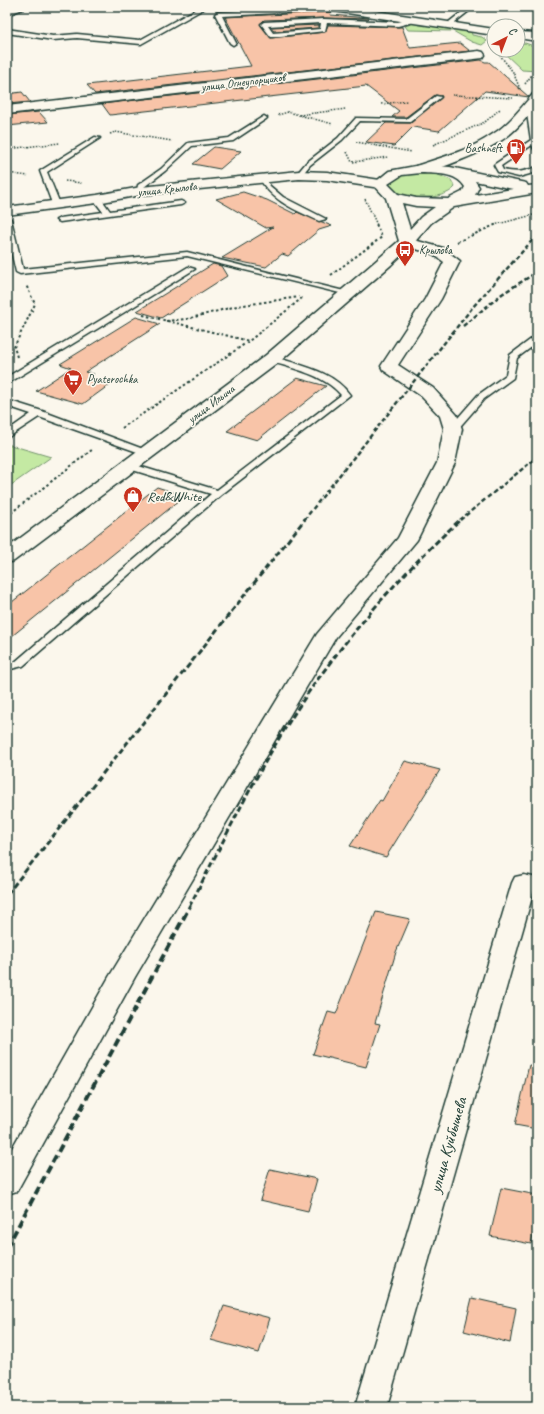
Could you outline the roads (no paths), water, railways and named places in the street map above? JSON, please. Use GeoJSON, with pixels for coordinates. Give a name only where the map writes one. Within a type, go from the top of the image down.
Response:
{"type":"FeatureCollection","features":[{"type":"Feature","properties":{"kind":"street"},"geometry":{"type":"LineString","coordinates":[[7,12],[19,7]]}},
{"type":"Feature","properties":{"kind":"street"},"geometry":{"type":"LineString","coordinates":[[330,8],[486,31]]}},
{"type":"Feature","properties":{"kind":"street"},"geometry":{"type":"LineString","coordinates":[[526,36],[537,37]]}},
{"type":"Feature","properties":{"kind":"street","name":"улица Огнеупорщиков"},"geometry":{"type":"LineString","coordinates":[[7,110],[479,55]]}},
{"type":"Feature","properties":{"kind":"street"},"geometry":{"type":"LineString","coordinates":[[327,176],[421,169],[463,154],[498,136],[512,125],[533,102]]}},
{"type":"Feature","properties":{"kind":"street"},"geometry":{"type":"LineString","coordinates":[[458,173],[463,154]]}},
{"type":"Feature","properties":{"kind":"street"},"geometry":{"type":"LineString","coordinates":[[393,197],[416,202],[450,203],[537,189],[458,173],[421,169]]}},
{"type":"Feature","properties":{"kind":"street"},"geometry":{"type":"LineString","coordinates":[[380,184],[388,175],[396,172]]}},
{"type":"Feature","properties":{"kind":"street","name":"улица Ильича"},"geometry":{"type":"LineString","coordinates":[[7,557],[272,359],[407,242],[426,220],[450,203],[468,195],[472,187],[470,180],[458,173]]}},
{"type":"Feature","properties":{"kind":"street","name":"улица Крылова"},"geometry":{"type":"LineString","coordinates":[[7,211],[141,192],[299,175],[327,176]]}},
{"type":"Feature","properties":{"kind":"street"},"geometry":{"type":"LineString","coordinates":[[7,1183],[122,977],[327,634],[407,540],[446,463],[453,429],[448,415],[427,392],[389,366],[433,298],[452,261],[438,251],[407,242],[393,197],[380,184],[327,176]]}},
{"type":"Feature","properties":{"kind":"street","name":"улица Куйбышева"},"geometry":{"type":"LineString","coordinates":[[371,1407],[524,883]]}},
{"type":"Feature","properties":{"kind":"lane"},"geometry":{"type":"LineString","coordinates":[[7,32],[54,38],[77,36],[141,42],[204,7]]}},
{"type":"Feature","properties":{"kind":"lane"},"geometry":{"type":"LineString","coordinates":[[458,27],[452,22],[471,7]]}},
{"type":"Feature","properties":{"kind":"lane"},"geometry":{"type":"LineString","coordinates":[[233,43],[218,14],[330,8]]}},
{"type":"Feature","properties":{"kind":"lane"},"geometry":{"type":"LineString","coordinates":[[324,21],[323,30],[271,35],[264,24],[324,21],[398,24],[415,20]]}},
{"type":"Feature","properties":{"kind":"lane"},"geometry":{"type":"LineString","coordinates":[[299,175],[308,164],[340,139],[358,119],[408,121],[438,97]]}},
{"type":"Feature","properties":{"kind":"lane"},"geometry":{"type":"LineString","coordinates":[[533,102],[534,141],[537,150]]}},
{"type":"Feature","properties":{"kind":"lane"},"geometry":{"type":"LineString","coordinates":[[141,192],[140,186],[163,170],[190,144],[231,140],[264,118]]}},
{"type":"Feature","properties":{"kind":"lane"},"geometry":{"type":"LineString","coordinates":[[56,204],[43,171],[97,138]]}},
{"type":"Feature","properties":{"kind":"lane"},"geometry":{"type":"LineString","coordinates":[[534,141],[496,165],[500,171],[520,175],[531,173],[537,169]]}},
{"type":"Feature","properties":{"kind":"lane"},"geometry":{"type":"LineString","coordinates":[[263,179],[267,188],[276,196],[322,219]]}},
{"type":"Feature","properties":{"kind":"lane"},"geometry":{"type":"LineString","coordinates":[[97,199],[108,213]]}},
{"type":"Feature","properties":{"kind":"lane"},"geometry":{"type":"LineString","coordinates":[[60,220],[181,203]]}},
{"type":"Feature","properties":{"kind":"lane"},"geometry":{"type":"LineString","coordinates":[[7,219],[20,272],[187,254],[348,293]]}},
{"type":"Feature","properties":{"kind":"lane"},"geometry":{"type":"LineString","coordinates":[[7,381],[191,268]]}},
{"type":"Feature","properties":{"kind":"lane"},"geometry":{"type":"LineString","coordinates":[[453,429],[481,397],[510,376],[513,357],[537,339]]}},
{"type":"Feature","properties":{"kind":"lane"},"geometry":{"type":"LineString","coordinates":[[7,667],[19,664],[218,493],[346,395],[340,386],[323,377],[272,359]]}},
{"type":"Feature","properties":{"kind":"lane"},"geometry":{"type":"LineString","coordinates":[[7,403],[39,413],[146,452]]}},
{"type":"Feature","properties":{"kind":"lane"},"geometry":{"type":"LineString","coordinates":[[7,435],[39,413]]}},
{"type":"Feature","properties":{"kind":"lane"},"geometry":{"type":"LineString","coordinates":[[129,466],[218,493]]}},
{"type":"Feature","properties":{"kind":"railway"},"geometry":{"type":"LineString","coordinates":[[304,520],[472,308],[537,235]]}},
{"type":"Feature","properties":{"kind":"railway"},"geometry":{"type":"LineString","coordinates":[[463,326],[502,294],[537,272]]}},
{"type":"Feature","properties":{"kind":"railway"},"geometry":{"type":"LineString","coordinates":[[460,520],[537,457]]}},
{"type":"Feature","properties":{"kind":"railway"},"geometry":{"type":"LineString","coordinates":[[7,894],[305,519]]}},
{"type":"Feature","properties":{"kind":"railway"},"geometry":{"type":"LineString","coordinates":[[189,907],[260,771],[291,718],[308,693],[343,646],[399,580],[461,519]]}},
{"type":"Feature","properties":{"kind":"railway"},"geometry":{"type":"LineString","coordinates":[[7,1247],[190,906]]}},
{"type":"Feature","properties":{"kind":"place","name":"Bashneft"},"geometry":{"type":"Point","coordinates":[516,165]}},
{"type":"Feature","properties":{"kind":"place","name":"Крылова"},"geometry":{"type":"Point","coordinates":[405,267]}},
{"type":"Feature","properties":{"kind":"place","name":"Pyaterochka"},"geometry":{"type":"Point","coordinates":[73,396]}},
{"type":"Feature","properties":{"kind":"place","name":"Red&White"},"geometry":{"type":"Point","coordinates":[133,513]}}]}
